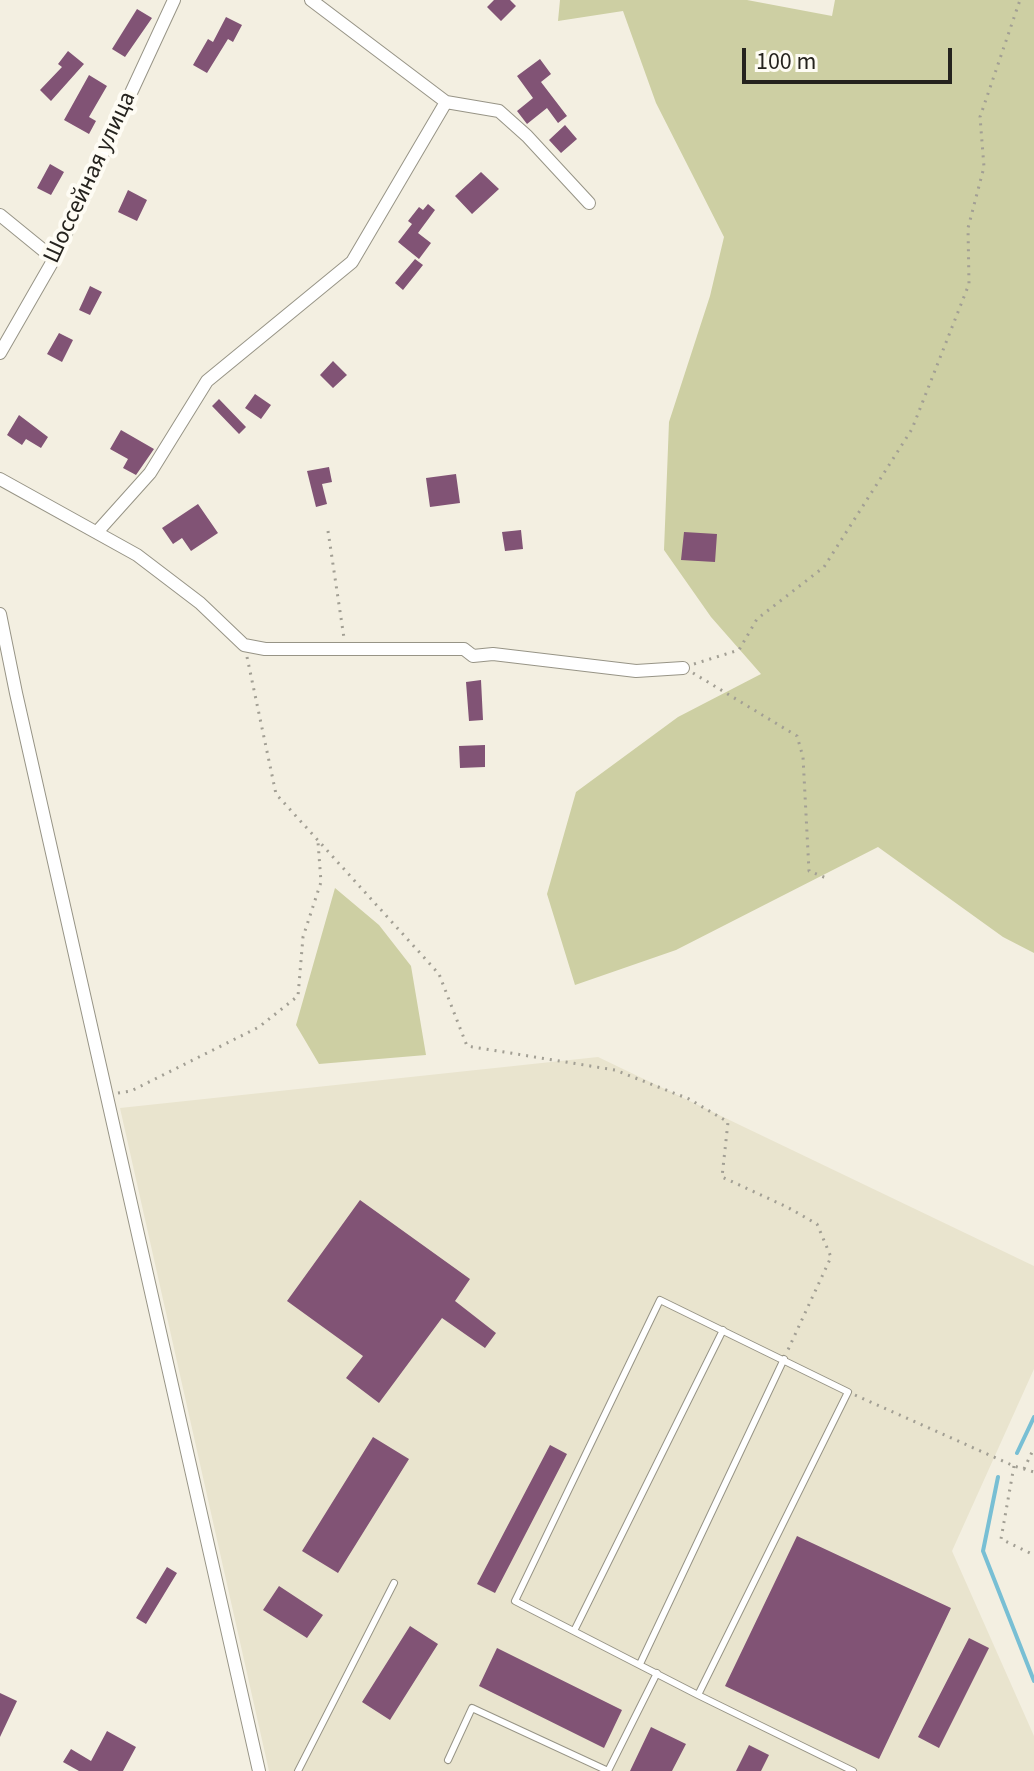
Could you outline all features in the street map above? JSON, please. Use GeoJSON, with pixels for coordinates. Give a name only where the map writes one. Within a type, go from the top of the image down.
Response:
{"type":"FeatureCollection","features":[{"type":"Feature","properties":{"kind":"street","name":"Шоссейная улица"},"geometry":{"type":"LineString","coordinates":[[0,353],[54,259],[174,0]]}},
{"type":"Feature","properties":{"kind":"street"},"geometry":{"type":"LineString","coordinates":[[311,0],[446,102],[499,111],[527,136],[589,203]]}},
{"type":"Feature","properties":{"kind":"street"},"geometry":{"type":"LineString","coordinates":[[98,531],[150,473],[207,381],[352,262],[446,102]]}},
{"type":"Feature","properties":{"kind":"street"},"geometry":{"type":"LineString","coordinates":[[0,215],[54,259]]}},
{"type":"Feature","properties":{"kind":"street"},"geometry":{"type":"LineString","coordinates":[[0,479],[137,555],[200,603],[244,645],[265,649],[464,649],[473,656],[493,654],[636,671],[683,668]]}},
{"type":"Feature","properties":{"kind":"street"},"geometry":{"type":"LineString","coordinates":[[0,614],[259,1771]]}},
{"type":"Feature","properties":{"kind":"lane"},"geometry":{"type":"LineString","coordinates":[[698,1695],[848,1392],[660,1300],[515,1601],[698,1695],[853,1771]]}},
{"type":"Feature","properties":{"kind":"lane"},"geometry":{"type":"LineString","coordinates":[[574,1631],[723,1330]]}},
{"type":"Feature","properties":{"kind":"lane"},"geometry":{"type":"LineString","coordinates":[[640,1664],[784,1359]]}},
{"type":"Feature","properties":{"kind":"lane"},"geometry":{"type":"LineString","coordinates":[[298,1771],[394,1583]]}},
{"type":"Feature","properties":{"kind":"lane"},"geometry":{"type":"LineString","coordinates":[[448,1760],[472,1708],[608,1771],[657,1673]]}},
{"type":"Feature","properties":{"kind":"path"},"geometry":{"type":"LineString","coordinates":[[683,668],[739,650],[757,619],[824,567],[912,429],[969,284],[968,228],[984,167],[980,117],[1020,0]]}},
{"type":"Feature","properties":{"kind":"path"},"geometry":{"type":"LineString","coordinates":[[328,531],[346,649]]}},
{"type":"Feature","properties":{"kind":"path"},"geometry":{"type":"LineString","coordinates":[[244,645],[276,794],[439,974],[467,1046],[615,1070],[689,1099],[728,1122],[722,1177],[817,1224],[831,1257],[784,1359]]}},
{"type":"Feature","properties":{"kind":"path"},"geometry":{"type":"LineString","coordinates":[[683,668],[797,736],[803,757],[809,871],[826,878]]}},
{"type":"Feature","properties":{"kind":"path"},"geometry":{"type":"LineString","coordinates":[[107,1095],[131,1091],[259,1027],[298,996],[303,937],[321,882],[318,842]]}},
{"type":"Feature","properties":{"kind":"path"},"geometry":{"type":"LineString","coordinates":[[848,1392],[1034,1472]]}},
{"type":"Feature","properties":{"kind":"path"},"geometry":{"type":"LineString","coordinates":[[1024,1469],[1034,1448]]}},
{"type":"Feature","properties":{"kind":"path"},"geometry":{"type":"LineString","coordinates":[[1014,1466],[1001,1539],[1034,1555]]}},
{"type":"Feature","properties":{"kind":"shaded area"},"geometry":{"type":"Polygon","coordinates":[[[598,1057],[1034,1266],[1034,1369],[952,1551],[1034,1736],[1034,1771],[269,1771],[120,1108],[598,1057]]]}},
{"type":"Feature","properties":{"kind":"green space"},"geometry":{"type":"Polygon","coordinates":[[[560,0],[747,0],[832,16],[835,0],[1034,0],[1034,953],[1003,937],[878,847],[676,950],[575,985],[547,894],[576,792],[678,717],[761,674],[711,617],[664,550],[669,422],[710,296],[724,237],[656,103],[623,11],[558,21],[560,0]]]}},
{"type":"Feature","properties":{"kind":"green space"},"geometry":{"type":"Polygon","coordinates":[[[335,888],[379,925],[411,966],[426,1055],[319,1064],[296,1025],[335,888]]]}},
{"type":"Feature","properties":{"kind":"building"},"geometry":{"type":"Polygon","coordinates":[[[494,0],[510,0],[516,6],[501,21],[487,7],[494,0]]]}},
{"type":"Feature","properties":{"kind":"building"},"geometry":{"type":"Polygon","coordinates":[[[137,9],[152,18],[125,57],[112,49],[137,9]]]}},
{"type":"Feature","properties":{"kind":"building"},"geometry":{"type":"Polygon","coordinates":[[[226,17],[242,25],[233,42],[228,39],[207,73],[193,65],[208,39],[213,42],[226,17]]]}},
{"type":"Feature","properties":{"kind":"building"},"geometry":{"type":"Polygon","coordinates":[[[68,51],[84,64],[51,101],[40,90],[62,67],[58,64],[68,51]]]}},
{"type":"Feature","properties":{"kind":"building"},"geometry":{"type":"Polygon","coordinates":[[[540,59],[551,74],[541,82],[567,116],[558,123],[547,108],[527,124],[517,111],[533,98],[517,76],[540,59]]]}},
{"type":"Feature","properties":{"kind":"building"},"geometry":{"type":"Polygon","coordinates":[[[89,75],[107,86],[89,117],[96,121],[89,134],[64,120],[89,75]]]}},
{"type":"Feature","properties":{"kind":"building"},"geometry":{"type":"Polygon","coordinates":[[[565,125],[577,139],[561,153],[549,140],[565,125]]]}},
{"type":"Feature","properties":{"kind":"building"},"geometry":{"type":"Polygon","coordinates":[[[50,164],[64,172],[51,195],[37,188],[50,164]]]}},
{"type":"Feature","properties":{"kind":"building"},"geometry":{"type":"Polygon","coordinates":[[[481,172],[499,189],[472,214],[455,196],[481,172]]]}},
{"type":"Feature","properties":{"kind":"building"},"geometry":{"type":"Polygon","coordinates":[[[128,190],[147,200],[137,221],[118,212],[128,190]]]}},
{"type":"Feature","properties":{"kind":"building"},"geometry":{"type":"Polygon","coordinates":[[[428,204],[435,210],[418,233],[431,243],[419,259],[398,242],[412,224],[408,221],[419,207],[423,210],[428,204]]]}},
{"type":"Feature","properties":{"kind":"building"},"geometry":{"type":"Polygon","coordinates":[[[415,259],[423,265],[403,290],[395,283],[415,259]]]}},
{"type":"Feature","properties":{"kind":"building"},"geometry":{"type":"Polygon","coordinates":[[[90,286],[102,292],[90,315],[79,310],[90,286]]]}},
{"type":"Feature","properties":{"kind":"building"},"geometry":{"type":"Polygon","coordinates":[[[59,333],[73,340],[62,362],[47,354],[59,333]]]}},
{"type":"Feature","properties":{"kind":"building"},"geometry":{"type":"Polygon","coordinates":[[[333,361],[347,375],[333,388],[320,375],[333,361]]]}},
{"type":"Feature","properties":{"kind":"building"},"geometry":{"type":"Polygon","coordinates":[[[255,394],[271,405],[261,419],[245,408],[255,394]]]}},
{"type":"Feature","properties":{"kind":"building"},"geometry":{"type":"Polygon","coordinates":[[[219,399],[246,427],[239,434],[212,406],[219,399]]]}},
{"type":"Feature","properties":{"kind":"building"},"geometry":{"type":"Polygon","coordinates":[[[19,415],[48,437],[41,448],[26,439],[22,445],[7,435],[19,415]]]}},
{"type":"Feature","properties":{"kind":"building"},"geometry":{"type":"Polygon","coordinates":[[[121,430],[154,449],[136,475],[123,468],[128,459],[110,449],[121,430]]]}},
{"type":"Feature","properties":{"kind":"building"},"geometry":{"type":"Polygon","coordinates":[[[329,467],[332,482],[322,484],[327,504],[316,507],[307,471],[329,467]]]}},
{"type":"Feature","properties":{"kind":"building"},"geometry":{"type":"Polygon","coordinates":[[[456,474],[460,503],[430,507],[426,478],[456,474]]]}},
{"type":"Feature","properties":{"kind":"building"},"geometry":{"type":"Polygon","coordinates":[[[198,504],[218,533],[191,551],[182,538],[173,544],[162,528],[198,504]]]}},
{"type":"Feature","properties":{"kind":"building"},"geometry":{"type":"Polygon","coordinates":[[[521,530],[523,549],[505,551],[502,532],[521,530]]]}},
{"type":"Feature","properties":{"kind":"building"},"geometry":{"type":"Polygon","coordinates":[[[684,532],[717,534],[715,562],[681,560],[684,532]]]}},
{"type":"Feature","properties":{"kind":"building"},"geometry":{"type":"Polygon","coordinates":[[[481,680],[483,720],[469,721],[466,682],[481,680]]]}},
{"type":"Feature","properties":{"kind":"building"},"geometry":{"type":"Polygon","coordinates":[[[485,745],[485,767],[460,768],[459,746],[485,745]]]}},
{"type":"Feature","properties":{"kind":"building"},"geometry":{"type":"Polygon","coordinates":[[[360,1200],[470,1279],[455,1301],[496,1333],[485,1348],[442,1318],[379,1403],[346,1378],[363,1356],[287,1301],[360,1200]]]}},
{"type":"Feature","properties":{"kind":"building"},"geometry":{"type":"Polygon","coordinates":[[[373,1437],[409,1459],[338,1573],[302,1551],[373,1437]]]}},
{"type":"Feature","properties":{"kind":"building"},"geometry":{"type":"Polygon","coordinates":[[[550,1445],[567,1454],[495,1593],[477,1584],[550,1445]]]}},
{"type":"Feature","properties":{"kind":"building"},"geometry":{"type":"Polygon","coordinates":[[[797,1536],[951,1608],[879,1759],[725,1686],[797,1536]]]}},
{"type":"Feature","properties":{"kind":"building"},"geometry":{"type":"Polygon","coordinates":[[[167,1567],[177,1573],[146,1624],[136,1618],[167,1567]]]}},
{"type":"Feature","properties":{"kind":"building"},"geometry":{"type":"Polygon","coordinates":[[[279,1586],[323,1615],[307,1638],[263,1610],[279,1586]]]}},
{"type":"Feature","properties":{"kind":"building"},"geometry":{"type":"Polygon","coordinates":[[[410,1626],[438,1644],[390,1720],[362,1702],[410,1626]]]}},
{"type":"Feature","properties":{"kind":"building"},"geometry":{"type":"Polygon","coordinates":[[[969,1638],[989,1648],[939,1748],[918,1737],[969,1638]]]}},
{"type":"Feature","properties":{"kind":"building"},"geometry":{"type":"Polygon","coordinates":[[[497,1648],[622,1710],[604,1748],[479,1686],[497,1648]]]}},
{"type":"Feature","properties":{"kind":"building"},"geometry":{"type":"Polygon","coordinates":[[[0,1693],[17,1701],[0,1737],[0,1693]]]}},
{"type":"Feature","properties":{"kind":"building"},"geometry":{"type":"Polygon","coordinates":[[[651,1727],[686,1744],[672,1771],[630,1771],[651,1727]]]}},
{"type":"Feature","properties":{"kind":"building"},"geometry":{"type":"Polygon","coordinates":[[[107,1731],[136,1747],[123,1771],[79,1771],[63,1762],[71,1749],[91,1761],[107,1731]]]}},
{"type":"Feature","properties":{"kind":"building"},"geometry":{"type":"Polygon","coordinates":[[[749,1745],[769,1755],[761,1771],[736,1771],[749,1745]]]}},
{"type":"Feature","properties":{"kind":"waterway"},"geometry":{"type":"LineString","coordinates":[[1017,1453],[1034,1417]]}},
{"type":"Feature","properties":{"kind":"waterway"},"geometry":{"type":"LineString","coordinates":[[998,1477],[983,1551],[1034,1681]]}}]}
